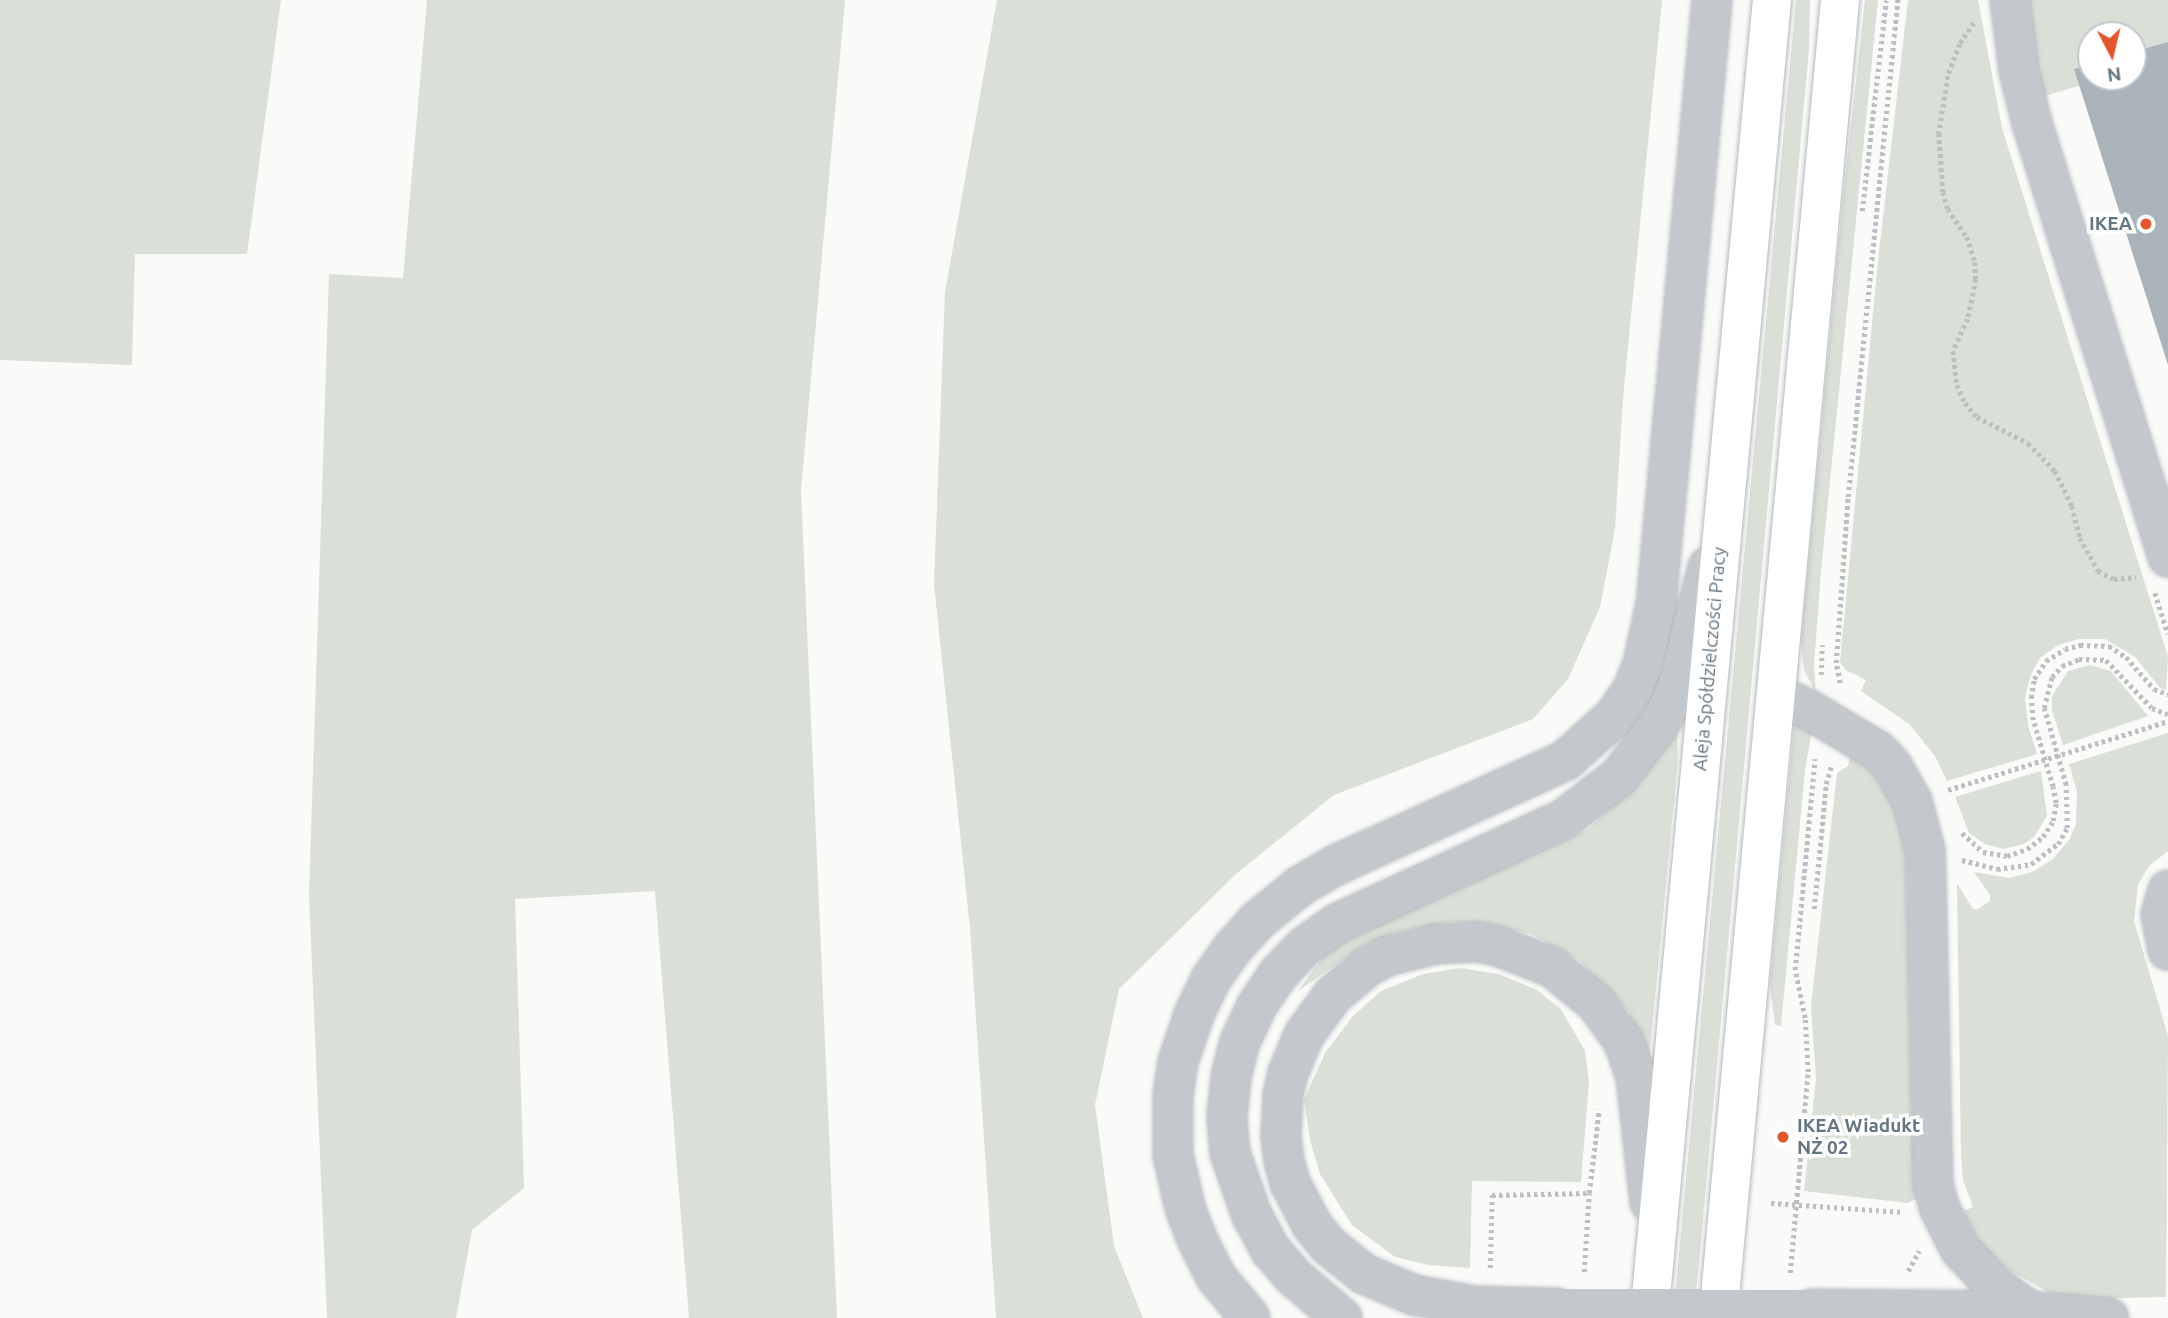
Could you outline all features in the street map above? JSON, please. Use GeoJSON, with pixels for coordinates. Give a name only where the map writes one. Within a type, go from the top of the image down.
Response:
{"type":"FeatureCollection","features":[{"type":"Feature","properties":{"kind":"main road","name":"Aleja Spółdzielczości Pracy"},"geometry":{"type":"LineString","coordinates":[[1649,1318],[1772,0]]}},
{"type":"Feature","properties":{"kind":"main road"},"geometry":{"type":"LineString","coordinates":[[1718,1318],[1840,0]]}},
{"type":"Feature","properties":{"kind":"street"},"geometry":{"type":"LineString","coordinates":[[1250,1318],[1216,1277],[1197,1239],[1185,1207],[1173,1155],[1171,1118],[1178,1062],[1189,1027],[1211,979],[1251,928],[1300,886],[1336,865],[1566,760],[1614,717],[1633,689],[1643,664],[1656,605],[1712,0]]}},
{"type":"Feature","properties":{"kind":"street"},"geometry":{"type":"LineString","coordinates":[[1996,8],[2019,71],[2154,566]]}},
{"type":"Feature","properties":{"kind":"street"},"geometry":{"type":"LineString","coordinates":[[1342,1318],[1294,1277],[1271,1251],[1252,1216],[1233,1163],[1227,1116],[1231,1077],[1240,1042],[1256,1007],[1278,974],[1305,946],[1338,923],[1564,819],[1619,777],[1661,722],[1676,687],[1725,504]]}},
{"type":"Feature","properties":{"kind":"street"},"geometry":{"type":"LineString","coordinates":[[1776,695],[1834,711],[1892,766],[1912,801],[1919,824],[1926,879],[1930,1149],[1933,1184],[1939,1207],[1960,1249],[1992,1282],[2029,1311]]}},
{"type":"Feature","properties":{"kind":"street"},"geometry":{"type":"LineString","coordinates":[[2168,890],[2161,914],[2168,950]]}},
{"type":"Feature","properties":{"kind":"street"},"geometry":{"type":"LineString","coordinates":[[1655,1255],[1636,1076],[1624,1042],[1596,1003],[1552,967],[1517,951],[1478,942],[1445,943],[1410,949],[1368,966],[1333,995],[1317,1014],[1287,1073],[1281,1135],[1284,1161],[1299,1203],[1328,1245],[1364,1274],[1385,1285],[1448,1303],[1557,1308],[1800,1295],[2109,1318]]}},
{"type":"Feature","properties":{"kind":"path"},"geometry":{"type":"LineString","coordinates":[[1861,223],[1886,0]]}},
{"type":"Feature","properties":{"kind":"path"},"geometry":{"type":"LineString","coordinates":[[1814,909],[1834,711],[1849,497],[1898,0]]}},
{"type":"Feature","properties":{"kind":"path"},"geometry":{"type":"LineString","coordinates":[[1996,8],[1960,44],[1948,76],[1939,134],[1943,192],[1948,209],[1967,237],[1976,270],[1974,299],[1953,351],[1957,385],[1965,403],[1977,417],[2028,443],[2055,471],[2072,506],[2080,538],[2098,570],[2114,579],[2154,566]]}},
{"type":"Feature","properties":{"kind":"path"},"geometry":{"type":"LineString","coordinates":[[1823,635],[1822,680],[1825,694],[1834,711]]}},
{"type":"Feature","properties":{"kind":"path"},"geometry":{"type":"LineString","coordinates":[[1954,822],[1969,842],[1983,852],[2007,856],[2027,849],[2043,837],[2053,821],[2056,803],[2033,720],[2031,698],[2034,679],[2046,661],[2065,649],[2096,644],[2109,646],[2126,657],[2154,689],[2168,694]]}},
{"type":"Feature","properties":{"kind":"path"},"geometry":{"type":"LineString","coordinates":[[1954,855],[1976,866],[2015,868],[2038,859],[2058,844],[2067,828],[2069,806],[2044,708],[2052,677],[2062,666],[2079,659],[2106,660],[2152,708],[2168,713]]}},
{"type":"Feature","properties":{"kind":"path"},"geometry":{"type":"LineString","coordinates":[[1800,1295],[1796,1205],[1808,1072],[1805,1018],[1795,970],[1813,773],[1834,711],[1822,680]]}},
{"type":"Feature","properties":{"kind":"path"},"geometry":{"type":"LineString","coordinates":[[1943,791],[2168,721]]}},
{"type":"Feature","properties":{"kind":"path"},"geometry":{"type":"LineString","coordinates":[[1940,785],[1948,801]]}},
{"type":"Feature","properties":{"kind":"path"},"geometry":{"type":"LineString","coordinates":[[1584,1276],[1589,1193],[1600,1099]]}},
{"type":"Feature","properties":{"kind":"path"},"geometry":{"type":"LineString","coordinates":[[1490,1273],[1492,1195],[1589,1193]]}},
{"type":"Feature","properties":{"kind":"path"},"geometry":{"type":"LineString","coordinates":[[1771,1203],[1915,1213]]}},
{"type":"Feature","properties":{"kind":"shaded area"},"geometry":{"type":"Polygon","coordinates":[[[0,0],[281,0],[247,254],[135,254],[132,365],[0,360],[0,0]]]}},
{"type":"Feature","properties":{"kind":"shaded area"},"geometry":{"type":"Polygon","coordinates":[[[427,0],[845,0],[801,490],[837,1318],[689,1318],[655,891],[515,899],[524,1188],[472,1230],[456,1318],[327,1318],[309,896],[329,274],[403,278],[427,0]]]}},
{"type":"Feature","properties":{"kind":"shaded area"},"geometry":{"type":"Polygon","coordinates":[[[997,0],[1662,0],[1623,398],[1615,529],[1600,607],[1568,679],[1533,719],[1334,795],[1236,874],[1119,989],[1095,1105],[1114,1246],[1143,1318],[996,1318],[970,928],[934,584],[945,292],[997,0]]]}},
{"type":"Feature","properties":{"kind":"shaded area"},"geometry":{"type":"Polygon","coordinates":[[[1796,0],[1810,0],[1809,49],[1694,1318],[1673,1318],[1796,0]]]}},
{"type":"Feature","properties":{"kind":"shaded area"},"geometry":{"type":"Polygon","coordinates":[[[1865,0],[1878,0],[1821,571],[1814,665],[1816,693],[1804,670],[1801,641],[1843,198],[1865,0]]]}},
{"type":"Feature","properties":{"kind":"shaded area"},"geometry":{"type":"Polygon","coordinates":[[[1908,0],[1978,0],[2002,128],[2168,657],[2166,690],[2160,688],[2135,657],[2105,639],[2079,639],[2058,645],[2040,658],[2031,674],[2025,697],[2028,725],[2037,754],[1947,781],[1935,756],[1909,724],[1861,691],[1866,680],[1846,670],[1840,662],[1878,261],[1908,0]]]}},
{"type":"Feature","properties":{"kind":"shaded area"},"geometry":{"type":"Polygon","coordinates":[[[2026,0],[2168,0],[2168,60],[2147,66],[2147,21],[2077,21],[2077,87],[2041,97],[2026,0]]]}},
{"type":"Feature","properties":{"kind":"shaded area"},"geometry":{"type":"Polygon","coordinates":[[[2090,665],[2111,671],[2148,716],[2063,745],[2052,710],[2052,696],[2068,671],[2090,665]]]}},
{"type":"Feature","properties":{"kind":"shaded area"},"geometry":{"type":"Polygon","coordinates":[[[1796,724],[1812,730],[1805,770],[1781,1026],[1775,1025],[1770,985],[1796,724]]]}},
{"type":"Feature","properties":{"kind":"shaded area"},"geometry":{"type":"Polygon","coordinates":[[[1677,728],[1678,759],[1649,1061],[1629,1012],[1577,959],[1531,934],[1490,925],[1450,922],[1405,930],[1369,942],[1298,991],[1325,954],[1364,930],[1588,829],[1640,781],[1677,728]]]}},
{"type":"Feature","properties":{"kind":"shaded area"},"geometry":{"type":"Polygon","coordinates":[[[2168,733],[2168,851],[2149,866],[2138,885],[2134,921],[2168,1036],[2166,1297],[2077,1299],[2048,1292],[1997,1263],[1976,1238],[1964,1211],[1973,1207],[1963,1180],[1961,1157],[1957,883],[1973,909],[1978,909],[1990,901],[1990,895],[1974,872],[2010,878],[2032,872],[2052,860],[2069,840],[2076,824],[2077,792],[2069,764],[2168,733]]]}},
{"type":"Feature","properties":{"kind":"shaded area"},"geometry":{"type":"Polygon","coordinates":[[[1851,751],[1884,787],[1905,837],[1912,1133],[1921,1196],[1908,1203],[1804,1191],[1816,1079],[1811,1006],[1837,773],[1848,766],[1851,751]]]}},
{"type":"Feature","properties":{"kind":"shaded area"},"geometry":{"type":"Polygon","coordinates":[[[2041,771],[2047,816],[2034,837],[2024,844],[2003,849],[1985,844],[1969,833],[1955,797],[2041,771]]]}},
{"type":"Feature","properties":{"kind":"shaded area"},"geometry":{"type":"Polygon","coordinates":[[[1460,968],[1499,974],[1537,990],[1561,1009],[1585,1051],[1589,1082],[1581,1182],[1472,1181],[1470,1268],[1428,1265],[1395,1257],[1352,1225],[1320,1174],[1310,1140],[1304,1100],[1325,1053],[1353,1016],[1381,991],[1423,974],[1460,968]]]}},
{"type":"Feature","properties":{"kind":"building","name":"IKEA"},"geometry":{"type":"Polygon","coordinates":[[[2168,42],[2168,365],[2081,91],[2147,91],[2147,48],[2168,42]]]}},
{"type":"Feature","properties":{"kind":"place","name":"IKEA"},"geometry":{"type":"Point","coordinates":[2146,224]}},
{"type":"Feature","properties":{"kind":"place","name":"IKEA Wiadukt NŻ 02"},"geometry":{"type":"Point","coordinates":[1783,1137]}}]}
